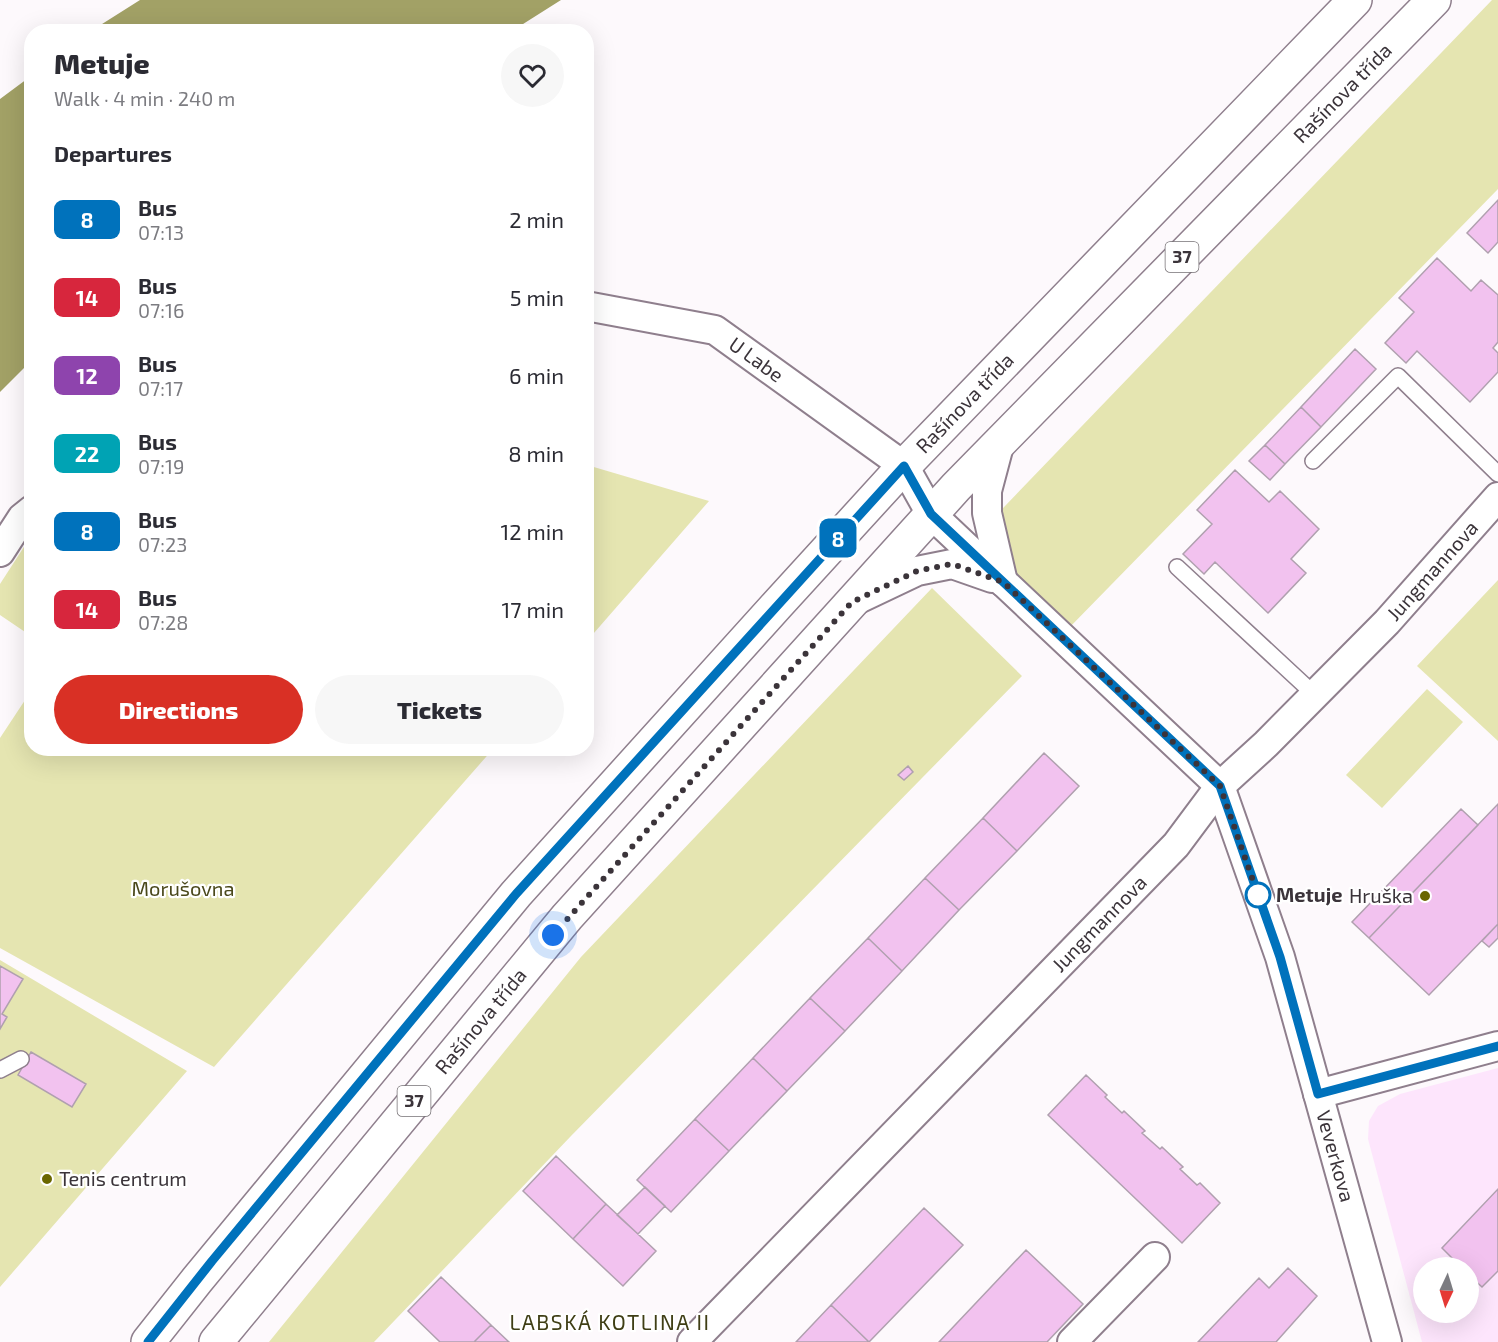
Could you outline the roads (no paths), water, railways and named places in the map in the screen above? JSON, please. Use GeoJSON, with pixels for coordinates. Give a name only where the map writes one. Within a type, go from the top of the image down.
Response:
{"type":"FeatureCollection","features":[{"type":"Feature","properties":{"kind":"main road","name":"Rašínova třída"},"geometry":{"type":"LineString","coordinates":[[148,1342],[219,1252],[516,894],[904,466],[1355,0]]}},
{"type":"Feature","properties":{"kind":"main road","name":"Rašínova třída"},"geometry":{"type":"LineString","coordinates":[[216,1342],[567,918],[931,514],[1434,0]]}},
{"type":"Feature","properties":{"kind":"street","name":"U Labe"},"geometry":{"type":"LineString","coordinates":[[594,307],[715,330],[904,466]]}},
{"type":"Feature","properties":{"kind":"street","name":"Rašínova třída"},"geometry":{"type":"LineString","coordinates":[[1000,442],[987,491],[987,513],[1003,582]]}},
{"type":"Feature","properties":{"kind":"street","name":"Veverkova"},"geometry":{"type":"LineString","coordinates":[[904,466],[931,514],[1220,786],[1280,957],[1387,1342]]}},
{"type":"Feature","properties":{"kind":"street","name":"Jungmannova"},"geometry":{"type":"LineString","coordinates":[[692,1342],[1176,845],[1220,786],[1387,622],[1498,497]]}},
{"type":"Feature","properties":{"kind":"street"},"geometry":{"type":"LineString","coordinates":[[0,552],[24,516]]}},
{"type":"Feature","properties":{"kind":"street","name":"Rašínova třída"},"geometry":{"type":"LineString","coordinates":[[852,602],[917,571],[952,564],[1003,582]]}},
{"type":"Feature","properties":{"kind":"street"},"geometry":{"type":"LineString","coordinates":[[1318,1094],[1498,1046]]}},
{"type":"Feature","properties":{"kind":"street"},"geometry":{"type":"LineString","coordinates":[[1072,1342],[1155,1257]]}},
{"type":"Feature","properties":{"kind":"lane"},"geometry":{"type":"LineString","coordinates":[[1313,461],[1398,376],[1498,474]]}},
{"type":"Feature","properties":{"kind":"lane"},"geometry":{"type":"LineString","coordinates":[[1177,567],[1315,695]]}},
{"type":"Feature","properties":{"kind":"lane"},"geometry":{"type":"LineString","coordinates":[[0,1070],[21,1059]]}},
{"type":"Feature","properties":{"kind":"place","name":"Metuje"},"geometry":{"type":"Point","coordinates":[1258,895]}},
{"type":"Feature","properties":{"kind":"place","name":"Hruška"},"geometry":{"type":"Point","coordinates":[1425,896]}},
{"type":"Feature","properties":{"kind":"place","name":"Tenis centrum"},"geometry":{"type":"Point","coordinates":[47,1179]}},
{"type":"Feature","properties":{"kind":"district","name":"LABSKÁ KOTLINA II"},"geometry":{"type":"Point","coordinates":[610,1323]}},
{"type":"Feature","properties":{"kind":"park label","name":"Morušovna"},"geometry":{"type":"Point","coordinates":[183,889]}}]}
